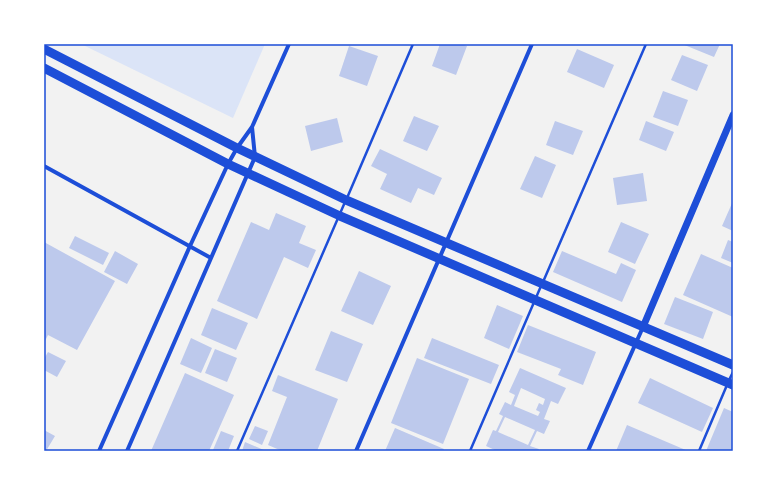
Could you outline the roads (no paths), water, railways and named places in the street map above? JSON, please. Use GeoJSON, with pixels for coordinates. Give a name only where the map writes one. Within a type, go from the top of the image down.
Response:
{"type":"FeatureCollection","features":[{"type":"Feature","properties":{"kind":"highway"},"geometry":{"type":"LineString","coordinates":[[44,49],[237,148],[346,200],[446,244],[733,365]]}},
{"type":"Feature","properties":{"kind":"highway"},"geometry":{"type":"LineString","coordinates":[[44,68],[228,164],[340,216],[439,260],[730,384]]}},
{"type":"Feature","properties":{"kind":"street"},"geometry":{"type":"LineString","coordinates":[[99,451],[228,164],[252,127],[289,44]]}},
{"type":"Feature","properties":{"kind":"street"},"geometry":{"type":"LineString","coordinates":[[356,451],[532,44]]}},
{"type":"Feature","properties":{"kind":"street"},"geometry":{"type":"LineString","coordinates":[[588,451],[636,344],[733,115]]}},
{"type":"Feature","properties":{"kind":"street"},"geometry":{"type":"LineString","coordinates":[[127,451],[255,157],[252,127]]}},
{"type":"Feature","properties":{"kind":"street"},"geometry":{"type":"LineString","coordinates":[[44,166],[211,258]]}},
{"type":"Feature","properties":{"kind":"lane"},"geometry":{"type":"LineString","coordinates":[[237,451],[340,216],[413,44]]}},
{"type":"Feature","properties":{"kind":"lane"},"geometry":{"type":"LineString","coordinates":[[470,451],[646,44]]}},
{"type":"Feature","properties":{"kind":"lane"},"geometry":{"type":"LineString","coordinates":[[699,451],[730,384],[733,372]]}}]}
